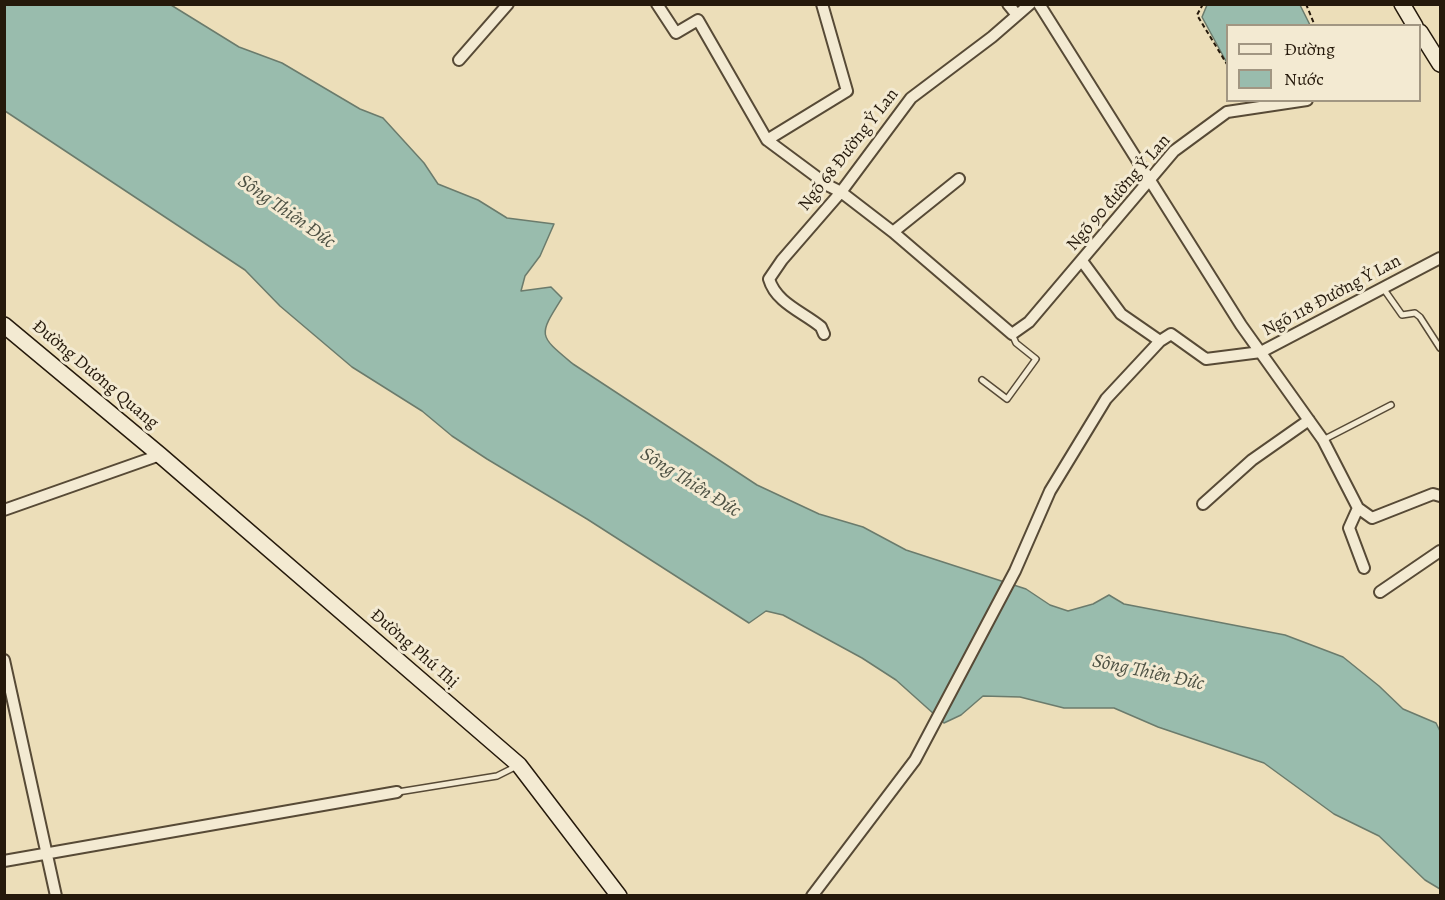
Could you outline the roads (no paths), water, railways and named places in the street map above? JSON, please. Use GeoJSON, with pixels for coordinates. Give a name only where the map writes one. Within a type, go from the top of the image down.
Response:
{"type":"FeatureCollection","features":[{"type":"Feature","properties":{"kind":"street"},"geometry":{"type":"LineString","coordinates":[[459,60],[508,4]]}},
{"type":"Feature","properties":{"kind":"street"},"geometry":{"type":"LineString","coordinates":[[657,4],[676,33],[698,20],[767,140],[893,232],[1012,334]]}},
{"type":"Feature","properties":{"kind":"street"},"geometry":{"type":"LineString","coordinates":[[767,140],[847,91],[822,4]]}},
{"type":"Feature","properties":{"kind":"street"},"geometry":{"type":"LineString","coordinates":[[1008,4],[1017,15]]}},
{"type":"Feature","properties":{"kind":"street","name":"Ngõ 68 Đường Ỷ Lan"},"geometry":{"type":"LineString","coordinates":[[824,334],[821,327],[778,297],[769,279],[803,235],[841,192],[911,98],[992,37],[1030,4]]}},
{"type":"Feature","properties":{"kind":"street"},"geometry":{"type":"LineString","coordinates":[[1039,4],[1241,325],[1323,440],[1358,508],[1372,518],[1433,494],[1440,496]]}},
{"type":"Feature","properties":{"kind":"street"},"geometry":{"type":"LineString","coordinates":[[1402,4],[1414,24]]}},
{"type":"Feature","properties":{"kind":"street"},"geometry":{"type":"LineString","coordinates":[[1424,49],[1440,64]]}},
{"type":"Feature","properties":{"kind":"street","name":"Ngõ 90 đường Ỷ Lan"},"geometry":{"type":"LineString","coordinates":[[1012,334],[1029,322],[1174,151],[1227,112],[1294,102]]}},
{"type":"Feature","properties":{"kind":"street"},"geometry":{"type":"LineString","coordinates":[[893,232],[959,179]]}},
{"type":"Feature","properties":{"kind":"street","name":"Ngõ 118 Đường Ỷ Lan"},"geometry":{"type":"LineString","coordinates":[[1160,341],[1171,334],[1206,359],[1261,352],[1440,258]]}},
{"type":"Feature","properties":{"kind":"street"},"geometry":{"type":"LineString","coordinates":[[812,896],[915,760],[1015,571],[1050,491],[1106,399],[1160,341],[1122,314],[1082,261]]}},
{"type":"Feature","properties":{"kind":"street","name":"Đường Dương Quang"},"geometry":{"type":"LineString","coordinates":[[4,325],[160,455]]}},
{"type":"Feature","properties":{"kind":"street"},"geometry":{"type":"LineString","coordinates":[[1203,504],[1252,460],[1309,420]]}},
{"type":"Feature","properties":{"kind":"street"},"geometry":{"type":"LineString","coordinates":[[4,510],[160,455]]}},
{"type":"Feature","properties":{"kind":"street","name":"Đường Phú Thị"},"geometry":{"type":"LineString","coordinates":[[160,455],[519,765],[619,896]]}},
{"type":"Feature","properties":{"kind":"street"},"geometry":{"type":"LineString","coordinates":[[1358,508],[1349,528],[1364,568]]}},
{"type":"Feature","properties":{"kind":"street"},"geometry":{"type":"LineString","coordinates":[[1380,592],[1440,551]]}},
{"type":"Feature","properties":{"kind":"street"},"geometry":{"type":"LineString","coordinates":[[4,660],[56,896]]}},
{"type":"Feature","properties":{"kind":"street"},"geometry":{"type":"LineString","coordinates":[[4,861],[397,792]]}},
{"type":"Feature","properties":{"kind":"lane"},"geometry":{"type":"LineString","coordinates":[[1383,288],[1402,315],[1414,313],[1420,317],[1440,348]]}},
{"type":"Feature","properties":{"kind":"lane"},"geometry":{"type":"LineString","coordinates":[[982,380],[1007,399],[1036,359],[1016,343],[1012,334]]}},
{"type":"Feature","properties":{"kind":"lane"},"geometry":{"type":"LineString","coordinates":[[1323,440],[1391,405]]}},
{"type":"Feature","properties":{"kind":"lane"},"geometry":{"type":"LineString","coordinates":[[397,792],[497,776],[519,765]]}},
{"type":"Feature","properties":{"kind":"water","name":"Sông Thiên Đức"},"geometry":{"type":"Polygon","coordinates":[[[4,5],[171,5],[239,47],[282,63],[360,109],[383,118],[424,163],[438,184],[478,200],[507,218],[554,224],[540,256],[525,276],[521,291],[551,287],[562,298],[546,328],[545,334],[553,347],[573,364],[757,485],[819,514],[863,527],[906,550],[1026,589],[1050,605],[1068,611],[1093,604],[1109,595],[1124,604],[1285,635],[1343,657],[1403,709],[1436,723],[1440,731],[1440,889],[1425,880],[1379,836],[1334,814],[1264,763],[1158,727],[1114,708],[1064,708],[1020,697],[983,696],[961,715],[944,723],[896,680],[862,658],[783,615],[766,611],[749,623],[452,436],[422,411],[352,367],[280,306],[245,270],[5,111],[4,5]]]}},
{"type":"Feature","properties":{"kind":"water"},"geometry":{"type":"Polygon","coordinates":[[[1207,5],[1300,5],[1310,24],[1226,24],[1226,61],[1202,17],[1207,5]]]}}]}
